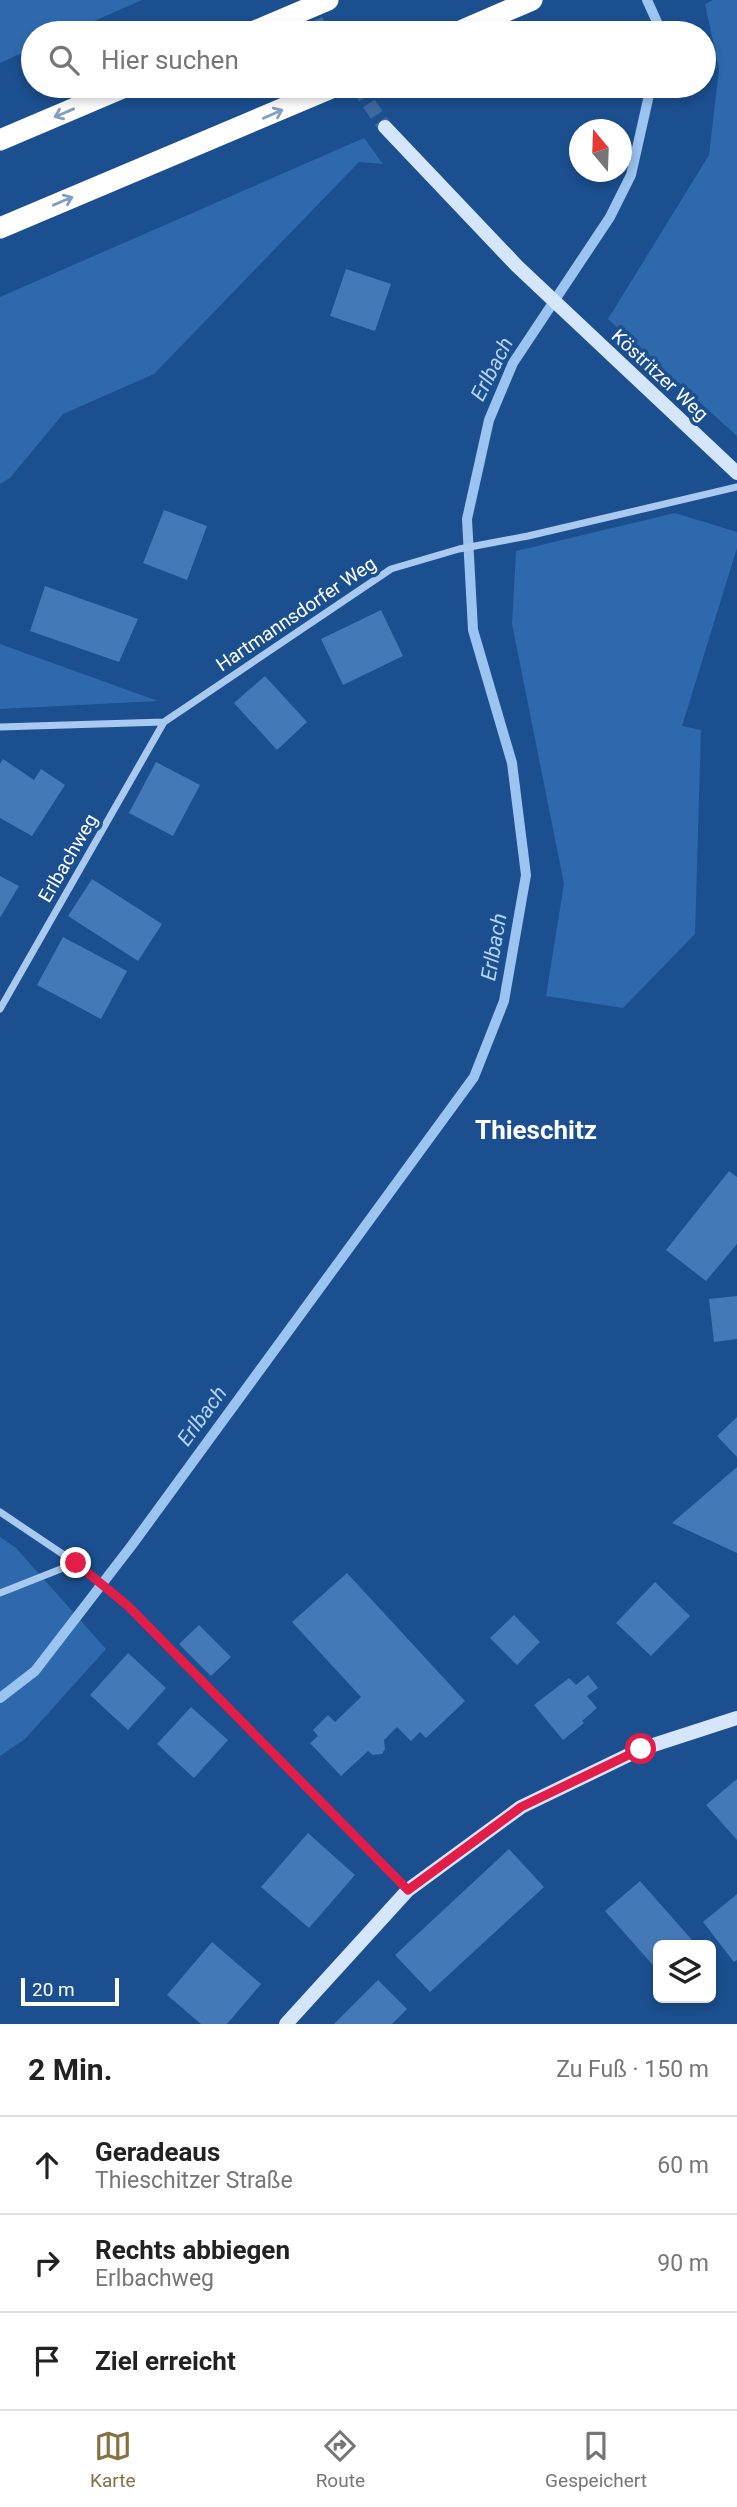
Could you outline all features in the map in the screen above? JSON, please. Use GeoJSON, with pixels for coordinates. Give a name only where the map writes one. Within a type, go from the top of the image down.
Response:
{"type":"FeatureCollection","features":[{"type":"Feature","properties":{"kind":"highway"},"geometry":{"type":"LineString","coordinates":[[278,21],[328,0]]}},
{"type":"Feature","properties":{"kind":"highway"},"geometry":{"type":"LineString","coordinates":[[484,21],[532,0]]}},
{"type":"Feature","properties":{"kind":"highway"},"geometry":{"type":"LineString","coordinates":[[0,140],[99,98]]}},
{"type":"Feature","properties":{"kind":"highway"},"geometry":{"type":"LineString","coordinates":[[0,228],[308,98]]}},
{"type":"Feature","properties":{"kind":"main road","name":"Köstritzer Weg"},"geometry":{"type":"LineString","coordinates":[[385,127],[517,266],[737,473]]}},
{"type":"Feature","properties":{"kind":"main road"},"geometry":{"type":"LineString","coordinates":[[286,2024],[408,1890],[521,1807],[641,1749],[737,1718]]}},
{"type":"Feature","properties":{"kind":"street","name":"Hartmannsdorfer Weg"},"geometry":{"type":"LineString","coordinates":[[164,722],[391,569],[460,549],[528,536],[737,487]]}},
{"type":"Feature","properties":{"kind":"street"},"geometry":{"type":"LineString","coordinates":[[0,727],[164,722]]}},
{"type":"Feature","properties":{"kind":"street","name":"Erlbachweg"},"geometry":{"type":"LineString","coordinates":[[0,1009],[164,722]]}},
{"type":"Feature","properties":{"kind":"street"},"geometry":{"type":"LineString","coordinates":[[0,1511],[76,1563],[128,1606],[408,1890]]}},
{"type":"Feature","properties":{"kind":"street"},"geometry":{"type":"LineString","coordinates":[[0,1592],[76,1563]]}},
{"type":"Feature","properties":{"kind":"shaded area"},"geometry":{"type":"Polygon","coordinates":[[[0,0],[142,0],[94,21],[21,21],[21,53],[0,63],[0,0]]]}},
{"type":"Feature","properties":{"kind":"shaded area"},"geometry":{"type":"Polygon","coordinates":[[[713,0],[737,0],[737,436],[608,319],[709,155],[719,69],[716,55],[716,21],[709,21],[705,4],[713,0]]]}},
{"type":"Feature","properties":{"kind":"shaded area"},"geometry":{"type":"Polygon","coordinates":[[[364,138],[383,164],[359,162],[154,374],[63,414],[10,478],[0,484],[0,297],[364,138]]]}},
{"type":"Feature","properties":{"kind":"shaded area"},"geometry":{"type":"Polygon","coordinates":[[[675,513],[737,532],[737,548],[682,726],[701,730],[695,934],[623,1008],[546,996],[564,884],[512,624],[516,551],[675,513]]]}},
{"type":"Feature","properties":{"kind":"shaded area"},"geometry":{"type":"Polygon","coordinates":[[[0,644],[158,701],[0,709],[0,644]]]}},
{"type":"Feature","properties":{"kind":"shaded area"},"geometry":{"type":"Polygon","coordinates":[[[0,1537],[16,1548],[106,1649],[25,1739],[0,1756],[0,1537]]]}},
{"type":"Feature","properties":{"kind":"building"},"geometry":{"type":"Polygon","coordinates":[[[346,269],[391,284],[375,331],[330,316],[346,269]]]}},
{"type":"Feature","properties":{"kind":"building"},"geometry":{"type":"Polygon","coordinates":[[[164,510],[207,526],[187,580],[143,563],[164,510]]]}},
{"type":"Feature","properties":{"kind":"building"},"geometry":{"type":"Polygon","coordinates":[[[45,586],[138,619],[119,662],[30,631],[45,586]]]}},
{"type":"Feature","properties":{"kind":"building"},"geometry":{"type":"Polygon","coordinates":[[[381,610],[403,656],[343,685],[321,639],[381,610]]]}},
{"type":"Feature","properties":{"kind":"building"},"geometry":{"type":"Polygon","coordinates":[[[265,676],[307,722],[277,750],[234,703],[265,676]]]}},
{"type":"Feature","properties":{"kind":"building"},"geometry":{"type":"Polygon","coordinates":[[[3,759],[34,780],[41,769],[65,785],[32,836],[0,818],[0,764],[3,759]]]}},
{"type":"Feature","properties":{"kind":"building"},"geometry":{"type":"Polygon","coordinates":[[[156,762],[200,785],[173,836],[129,813],[156,762]]]}},
{"type":"Feature","properties":{"kind":"building"},"geometry":{"type":"Polygon","coordinates":[[[0,876],[19,886],[0,918],[0,876]]]}},
{"type":"Feature","properties":{"kind":"building"},"geometry":{"type":"Polygon","coordinates":[[[92,879],[162,924],[138,961],[68,916],[92,879]]]}},
{"type":"Feature","properties":{"kind":"building"},"geometry":{"type":"Polygon","coordinates":[[[63,937],[127,971],[101,1019],[37,985],[63,937]]]}},
{"type":"Feature","properties":{"kind":"building"},"geometry":{"type":"Polygon","coordinates":[[[729,1171],[737,1177],[737,1244],[706,1281],[666,1250],[729,1171]]]}},
{"type":"Feature","properties":{"kind":"building"},"geometry":{"type":"Polygon","coordinates":[[[737,1296],[737,1339],[714,1342],[709,1299],[737,1296]]]}},
{"type":"Feature","properties":{"kind":"building"},"geometry":{"type":"Polygon","coordinates":[[[737,1417],[737,1457],[717,1436],[737,1417]]]}},
{"type":"Feature","properties":{"kind":"building"},"geometry":{"type":"Polygon","coordinates":[[[737,1467],[737,1553],[672,1523],[737,1467]]]}},
{"type":"Feature","properties":{"kind":"building"},"geometry":{"type":"Polygon","coordinates":[[[347,1573],[465,1701],[426,1738],[420,1732],[411,1741],[397,1727],[384,1740],[385,1749],[382,1754],[373,1755],[368,1751],[341,1776],[310,1743],[318,1736],[313,1730],[328,1715],[335,1722],[361,1697],[292,1622],[347,1573]]]}},
{"type":"Feature","properties":{"kind":"building"},"geometry":{"type":"Polygon","coordinates":[[[655,1582],[690,1616],[651,1656],[616,1623],[655,1582]]]}},
{"type":"Feature","properties":{"kind":"building"},"geometry":{"type":"Polygon","coordinates":[[[514,1615],[540,1642],[517,1665],[490,1638],[514,1615]]]}},
{"type":"Feature","properties":{"kind":"building"},"geometry":{"type":"Polygon","coordinates":[[[199,1625],[231,1657],[211,1676],[179,1644],[199,1625]]]}},
{"type":"Feature","properties":{"kind":"building"},"geometry":{"type":"Polygon","coordinates":[[[128,1653],[166,1688],[128,1730],[90,1695],[128,1653]]]}},
{"type":"Feature","properties":{"kind":"building"},"geometry":{"type":"Polygon","coordinates":[[[588,1675],[598,1688],[587,1696],[597,1708],[563,1740],[534,1705],[569,1678],[576,1685],[588,1675]]]}},
{"type":"Feature","properties":{"kind":"building"},"geometry":{"type":"Polygon","coordinates":[[[191,1707],[228,1740],[194,1778],[157,1744],[191,1707]]]}},
{"type":"Feature","properties":{"kind":"building"},"geometry":{"type":"Polygon","coordinates":[[[737,1779],[737,1840],[706,1805],[737,1779]]]}},
{"type":"Feature","properties":{"kind":"building"},"geometry":{"type":"Polygon","coordinates":[[[308,1833],[355,1875],[309,1928],[261,1887],[308,1833]]]}},
{"type":"Feature","properties":{"kind":"building"},"geometry":{"type":"Polygon","coordinates":[[[509,1849],[544,1887],[430,1992],[395,1955],[509,1849]]]}},
{"type":"Feature","properties":{"kind":"building"},"geometry":{"type":"Polygon","coordinates":[[[640,1881],[692,1940],[653,1940],[653,1965],[605,1911],[640,1881]]]}},
{"type":"Feature","properties":{"kind":"building"},"geometry":{"type":"Polygon","coordinates":[[[737,1894],[737,1960],[734,1962],[703,1922],[737,1894]]]}},
{"type":"Feature","properties":{"kind":"building"},"geometry":{"type":"Polygon","coordinates":[[[212,1942],[261,1984],[227,2024],[201,2024],[167,1995],[212,1942]]]}},
{"type":"Feature","properties":{"kind":"building"},"geometry":{"type":"Polygon","coordinates":[[[378,1980],[407,2009],[392,2024],[334,2024],[378,1980]]]}},
{"type":"Feature","properties":{"kind":"waterway","name":"Erlbach"},"geometry":{"type":"LineString","coordinates":[[647,0],[657,21]]}},
{"type":"Feature","properties":{"kind":"waterway","name":"Erlbach"},"geometry":{"type":"LineString","coordinates":[[0,1698],[35,1671],[132,1545],[474,1077],[504,1001],[526,875],[512,763],[473,630],[467,519],[489,420],[513,363],[610,217],[631,175],[648,98]]}},
{"type":"Feature","properties":{"kind":"tunnel"},"geometry":{"type":"LineString","coordinates":[[307,1],[316,21]]}},
{"type":"Feature","properties":{"kind":"tunnel"},"geometry":{"type":"LineString","coordinates":[[365,98],[385,127]]}},
{"type":"Feature","properties":{"kind":"district","name":"Thieschitz"},"geometry":{"type":"Point","coordinates":[536,1130]}},
{"type":"Feature","properties":{"kind":"route"},"geometry":{"type":"LineString","coordinates":[[76,1563],[128,1606],[408,1890],[521,1807],[641,1749]]}}]}
